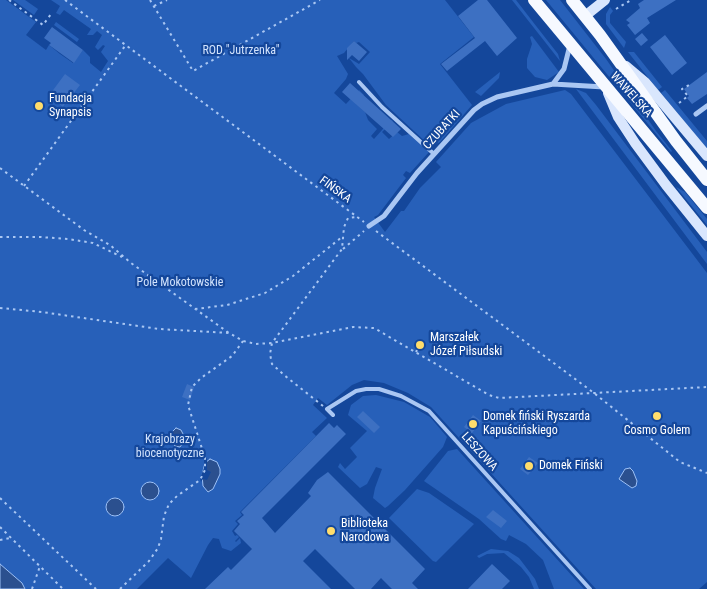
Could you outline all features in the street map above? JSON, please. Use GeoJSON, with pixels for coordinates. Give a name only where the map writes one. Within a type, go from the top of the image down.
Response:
{"type":"FeatureCollection","features":[{"type":"Feature","properties":{"kind":"main road","name":"WAWELSKA"},"geometry":{"type":"LineString","coordinates":[[534,0],[707,208]]}},
{"type":"Feature","properties":{"kind":"main road","name":"WAWELSKA"},"geometry":{"type":"LineString","coordinates":[[572,0],[707,180]]}},
{"type":"Feature","properties":{"kind":"main road"},"geometry":{"type":"LineString","coordinates":[[585,16],[605,0]]}},
{"type":"Feature","properties":{"kind":"main road"},"geometry":{"type":"LineString","coordinates":[[616,58],[646,82],[707,156]]}},
{"type":"Feature","properties":{"kind":"main road"},"geometry":{"type":"LineString","coordinates":[[605,87],[618,117],[635,144],[707,236]]}},
{"type":"Feature","properties":{"kind":"street"},"geometry":{"type":"LineString","coordinates":[[553,84],[564,69],[570,44]]}},
{"type":"Feature","properties":{"kind":"street","name":"CZUBATKI"},"geometry":{"type":"LineString","coordinates":[[370,226],[384,216],[417,173],[474,110],[482,104],[497,97],[553,84],[605,87]]}},
{"type":"Feature","properties":{"kind":"street"},"geometry":{"type":"LineString","coordinates":[[696,114],[707,106]]}},
{"type":"Feature","properties":{"kind":"lane"},"geometry":{"type":"LineString","coordinates":[[359,82],[382,107],[434,154]]}},
{"type":"Feature","properties":{"kind":"lane","name":"LESZOWA"},"geometry":{"type":"LineString","coordinates":[[333,416],[327,409],[356,391],[379,389],[401,396],[429,411],[590,589]]}},
{"type":"Feature","properties":{"kind":"path"},"geometry":{"type":"LineString","coordinates":[[9,0],[43,26],[51,14]]}},
{"type":"Feature","properties":{"kind":"path","name":"FIŃSKA"},"geometry":{"type":"LineString","coordinates":[[65,0],[594,393],[680,462],[707,474]]}},
{"type":"Feature","properties":{"kind":"path"},"geometry":{"type":"LineString","coordinates":[[150,0],[193,70],[320,0]]}},
{"type":"Feature","properties":{"kind":"path"},"geometry":{"type":"LineString","coordinates":[[154,6],[166,0]]}},
{"type":"Feature","properties":{"kind":"path"},"geometry":{"type":"LineString","coordinates":[[616,9],[631,0]]}},
{"type":"Feature","properties":{"kind":"path"},"geometry":{"type":"LineString","coordinates":[[24,186],[126,46]]}},
{"type":"Feature","properties":{"kind":"path"},"geometry":{"type":"LineString","coordinates":[[679,103],[688,96],[682,89],[689,85]]}},
{"type":"Feature","properties":{"kind":"path"},"geometry":{"type":"LineString","coordinates":[[0,168],[84,230],[113,247],[124,258],[243,342],[256,344],[272,343],[353,327],[374,328],[489,395],[499,398],[707,387]]}},
{"type":"Feature","properties":{"kind":"path"},"geometry":{"type":"LineString","coordinates":[[342,250],[344,227],[348,218],[357,217]]}},
{"type":"Feature","properties":{"kind":"path"},"geometry":{"type":"LineString","coordinates":[[316,400],[298,388],[272,364],[270,354],[272,343],[342,250],[370,226]]}},
{"type":"Feature","properties":{"kind":"path"},"geometry":{"type":"LineString","coordinates":[[195,309],[227,305],[265,293],[293,276],[343,236]]}},
{"type":"Feature","properties":{"kind":"path"},"geometry":{"type":"LineString","coordinates":[[0,237],[68,238],[93,243],[124,258]]}},
{"type":"Feature","properties":{"kind":"path"},"geometry":{"type":"LineString","coordinates":[[0,308],[160,329],[229,333]]}},
{"type":"Feature","properties":{"kind":"path"},"geometry":{"type":"LineString","coordinates":[[120,589],[149,561],[158,548],[164,516],[169,504],[200,480],[206,470],[205,458],[188,405],[192,387],[201,378],[232,356],[243,342]]}},
{"type":"Feature","properties":{"kind":"path"},"geometry":{"type":"LineString","coordinates":[[416,352],[420,345]]}},
{"type":"Feature","properties":{"kind":"path"},"geometry":{"type":"LineString","coordinates":[[0,498],[96,589]]}},
{"type":"Feature","properties":{"kind":"path"},"geometry":{"type":"LineString","coordinates":[[0,527],[63,589]]}},
{"type":"Feature","properties":{"kind":"path"},"geometry":{"type":"LineString","coordinates":[[0,540],[11,538]]}},
{"type":"Feature","properties":{"kind":"path"},"geometry":{"type":"LineString","coordinates":[[32,589],[40,566]]}},
{"type":"Feature","properties":{"kind":"green space","name":"Pole Mokotowskie"},"geometry":{"type":"Polygon","coordinates":[[[0,0],[6,0],[36,22],[26,35],[46,50],[49,45],[73,63],[83,50],[90,57],[90,63],[101,72],[108,61],[101,52],[105,46],[103,45],[98,50],[95,47],[102,35],[97,31],[93,35],[87,35],[91,29],[64,10],[60,15],[56,13],[60,6],[51,0],[445,0],[474,37],[440,64],[472,105],[440,142],[434,145],[428,144],[386,105],[349,58],[359,64],[370,52],[359,42],[356,43],[354,41],[344,53],[337,56],[348,74],[334,93],[346,104],[359,90],[364,95],[356,104],[365,112],[368,120],[377,129],[371,136],[374,139],[391,120],[393,121],[382,132],[389,139],[397,132],[402,136],[409,134],[429,152],[410,173],[406,171],[403,175],[406,178],[378,215],[374,217],[385,232],[401,211],[404,211],[420,188],[441,167],[436,162],[471,123],[506,104],[565,90],[571,94],[707,273],[707,582],[699,589],[596,589],[431,407],[408,393],[384,383],[364,380],[352,385],[327,405],[318,398],[313,405],[327,418],[312,432],[316,436],[240,512],[242,515],[235,521],[238,524],[232,531],[235,536],[239,537],[235,541],[240,538],[241,543],[231,551],[222,548],[219,539],[213,538],[191,578],[168,558],[137,589],[0,589],[0,0]],[[79,85],[49,97],[63,107],[79,85]]]}},
{"type":"Feature","properties":{"kind":"green space"},"geometry":{"type":"Polygon","coordinates":[[[13,0],[25,0],[38,9],[34,15],[13,0]]]}},
{"type":"Feature","properties":{"kind":"green space"},"geometry":{"type":"Polygon","coordinates":[[[512,0],[516,0],[558,54],[560,61],[512,0]]]}},
{"type":"Feature","properties":{"kind":"green space"},"geometry":{"type":"Polygon","coordinates":[[[546,0],[560,0],[606,59],[671,152],[546,0]]]}},
{"type":"Feature","properties":{"kind":"green space"},"geometry":{"type":"Polygon","coordinates":[[[610,7],[613,11],[610,15],[610,23],[626,42],[624,48],[606,24],[606,14],[610,7]]]}},
{"type":"Feature","properties":{"kind":"green space"},"geometry":{"type":"Polygon","coordinates":[[[56,22],[79,39],[77,42],[54,25],[56,22]]]}},
{"type":"Feature","properties":{"kind":"green space"},"geometry":{"type":"Polygon","coordinates":[[[532,36],[559,72],[547,80],[535,77],[527,68],[527,59],[532,44],[530,37],[532,36]]]}},
{"type":"Feature","properties":{"kind":"green space"},"geometry":{"type":"Polygon","coordinates":[[[628,52],[634,52],[662,87],[658,90],[628,52]]]}},
{"type":"Feature","properties":{"kind":"green space"},"geometry":{"type":"Polygon","coordinates":[[[500,72],[499,78],[481,96],[475,92],[500,72]]]}},
{"type":"Feature","properties":{"kind":"green space"},"geometry":{"type":"Polygon","coordinates":[[[576,89],[586,93],[596,105],[707,252],[707,264],[576,89]]]}},
{"type":"Feature","properties":{"kind":"green space"},"geometry":{"type":"Polygon","coordinates":[[[665,90],[707,141],[707,149],[661,93],[665,90]]]}},
{"type":"Feature","properties":{"kind":"green space"},"geometry":{"type":"Polygon","coordinates":[[[676,187],[685,192],[707,219],[707,225],[676,187]]]}},
{"type":"Feature","properties":{"kind":"green space"},"geometry":{"type":"Polygon","coordinates":[[[376,395],[404,402],[430,417],[447,437],[443,447],[405,490],[385,508],[373,498],[382,469],[376,467],[367,484],[360,488],[338,467],[340,463],[345,469],[357,457],[350,448],[367,431],[348,415],[351,405],[363,396],[376,395]]]}},
{"type":"Feature","properties":{"kind":"green space"},"geometry":{"type":"Polygon","coordinates":[[[457,449],[584,589],[554,589],[543,560],[526,544],[509,535],[506,541],[501,539],[479,519],[424,481],[448,451],[457,449]]]}},
{"type":"Feature","properties":{"kind":"green space"},"geometry":{"type":"Polygon","coordinates":[[[417,489],[429,493],[474,524],[436,562],[389,518],[417,489]]]}},
{"type":"Feature","properties":{"kind":"green space"},"geometry":{"type":"Polygon","coordinates":[[[491,549],[508,551],[519,558],[535,579],[539,589],[534,589],[529,577],[521,567],[504,553],[487,554],[479,558],[477,556],[491,549]]]}},
{"type":"Feature","properties":{"kind":"shaded area"},"geometry":{"type":"Polygon","coordinates":[[[176,428],[181,430],[184,436],[180,447],[175,446],[171,439],[171,433],[176,428]]]}},
{"type":"Feature","properties":{"kind":"shaded area"},"geometry":{"type":"Polygon","coordinates":[[[210,459],[217,462],[220,474],[213,489],[208,492],[203,486],[202,475],[205,463],[210,459]]]}},
{"type":"Feature","properties":{"kind":"shaded area"},"geometry":{"type":"Polygon","coordinates":[[[630,468],[637,481],[636,486],[632,488],[619,479],[625,469],[630,468]]]}},
{"type":"Feature","properties":{"kind":"shaded area"},"geometry":{"type":"Polygon","coordinates":[[[150,482],[156,485],[159,491],[156,497],[150,500],[144,497],[141,491],[144,485],[150,482]]]}},
{"type":"Feature","properties":{"kind":"shaded area"},"geometry":{"type":"Polygon","coordinates":[[[115,498],[121,501],[124,507],[121,513],[115,516],[109,513],[106,507],[109,501],[115,498]]]}},
{"type":"Feature","properties":{"kind":"shaded area"},"geometry":{"type":"Polygon","coordinates":[[[0,564],[22,583],[25,589],[0,589],[0,564]]]}},
{"type":"Feature","properties":{"kind":"pier"},"geometry":{"type":"Polygon","coordinates":[[[207,458],[207,470],[211,472],[207,480],[203,479],[201,482],[200,478],[204,468],[204,460],[207,458]]]}},
{"type":"Feature","properties":{"kind":"building"},"geometry":{"type":"Polygon","coordinates":[[[478,0],[487,0],[517,38],[497,56],[485,41],[447,71],[441,64],[475,38],[458,16],[478,0]]]}},
{"type":"Feature","properties":{"kind":"building"},"geometry":{"type":"Polygon","coordinates":[[[644,0],[676,0],[647,18],[650,23],[635,35],[627,25],[630,23],[626,20],[640,8],[638,4],[644,0]]]}},
{"type":"Feature","properties":{"kind":"building"},"geometry":{"type":"Polygon","coordinates":[[[52,27],[83,50],[74,63],[49,45],[51,43],[44,38],[52,27]]]}},
{"type":"Feature","properties":{"kind":"building"},"geometry":{"type":"Polygon","coordinates":[[[642,33],[648,40],[641,46],[635,39],[642,33]]]}},
{"type":"Feature","properties":{"kind":"building"},"geometry":{"type":"Polygon","coordinates":[[[665,35],[687,63],[672,75],[650,47],[665,35]]]}},
{"type":"Feature","properties":{"kind":"building"},"geometry":{"type":"Polygon","coordinates":[[[354,41],[367,52],[359,61],[352,55],[347,60],[347,48],[354,41]]]}},
{"type":"Feature","properties":{"kind":"building"},"geometry":{"type":"Polygon","coordinates":[[[707,72],[707,94],[692,104],[687,98],[689,96],[684,89],[707,72]]]}},
{"type":"Feature","properties":{"kind":"building"},"geometry":{"type":"Polygon","coordinates":[[[65,74],[80,85],[63,107],[48,97],[65,74]]]}},
{"type":"Feature","properties":{"kind":"building"},"geometry":{"type":"Polygon","coordinates":[[[350,83],[401,129],[393,137],[342,92],[350,83]]]}},
{"type":"Feature","properties":{"kind":"building"},"geometry":{"type":"Polygon","coordinates":[[[187,384],[194,387],[190,400],[182,397],[187,384]]]}},
{"type":"Feature","properties":{"kind":"building"},"geometry":{"type":"Polygon","coordinates":[[[363,411],[380,427],[374,433],[357,417],[363,411]]]}},
{"type":"Feature","properties":{"kind":"building","name":"Domek fiński Ryszarda Kapuścińskiego"},"geometry":{"type":"Polygon","coordinates":[[[473,415],[481,421],[472,433],[464,427],[473,415]]]}},
{"type":"Feature","properties":{"kind":"building","name":"Biblioteka Narodowa"},"geometry":{"type":"Polygon","coordinates":[[[329,423],[334,428],[337,425],[346,434],[262,518],[275,533],[311,496],[308,493],[317,480],[328,472],[425,569],[412,583],[418,589],[392,589],[381,578],[371,589],[355,589],[315,549],[303,561],[331,589],[205,589],[228,567],[231,570],[252,549],[234,531],[240,524],[237,521],[244,515],[241,512],[329,423]]]}},
{"type":"Feature","properties":{"kind":"building","name":"Domek Fiński"},"geometry":{"type":"Polygon","coordinates":[[[529,457],[538,463],[528,475],[520,469],[529,457]]]}},
{"type":"Feature","properties":{"kind":"building"},"geometry":{"type":"Polygon","coordinates":[[[493,510],[507,521],[501,528],[486,517],[493,510]]]}},
{"type":"Feature","properties":{"kind":"building"},"geometry":{"type":"Polygon","coordinates":[[[492,564],[510,581],[502,589],[468,589],[492,564]]]}},
{"type":"Feature","properties":{"kind":"place","name":"Fundacja Synapsis"},"geometry":{"type":"Point","coordinates":[39,106]}},
{"type":"Feature","properties":{"kind":"place","name":"Marszałek Józef Piłsudski"},"geometry":{"type":"Point","coordinates":[420,345]}},
{"type":"Feature","properties":{"kind":"place","name":"Cosmo Golem"},"geometry":{"type":"Point","coordinates":[657,416]}},
{"type":"Feature","properties":{"kind":"place","name":"Domek fiński Ryszarda Kapuścińskiego"},"geometry":{"type":"Point","coordinates":[473,424]}},
{"type":"Feature","properties":{"kind":"place","name":"Domek Fiński"},"geometry":{"type":"Point","coordinates":[529,466]}},
{"type":"Feature","properties":{"kind":"place","name":"Biblioteka Narodowa"},"geometry":{"type":"Point","coordinates":[331,531]}},
{"type":"Feature","properties":{"kind":"park label","name":"ROD \"Jutrzenka\""},"geometry":{"type":"Point","coordinates":[241,51]}},
{"type":"Feature","properties":{"kind":"park label","name":"Krajobrazy biocenotyczne"},"geometry":{"type":"Point","coordinates":[170,447]}}]}
